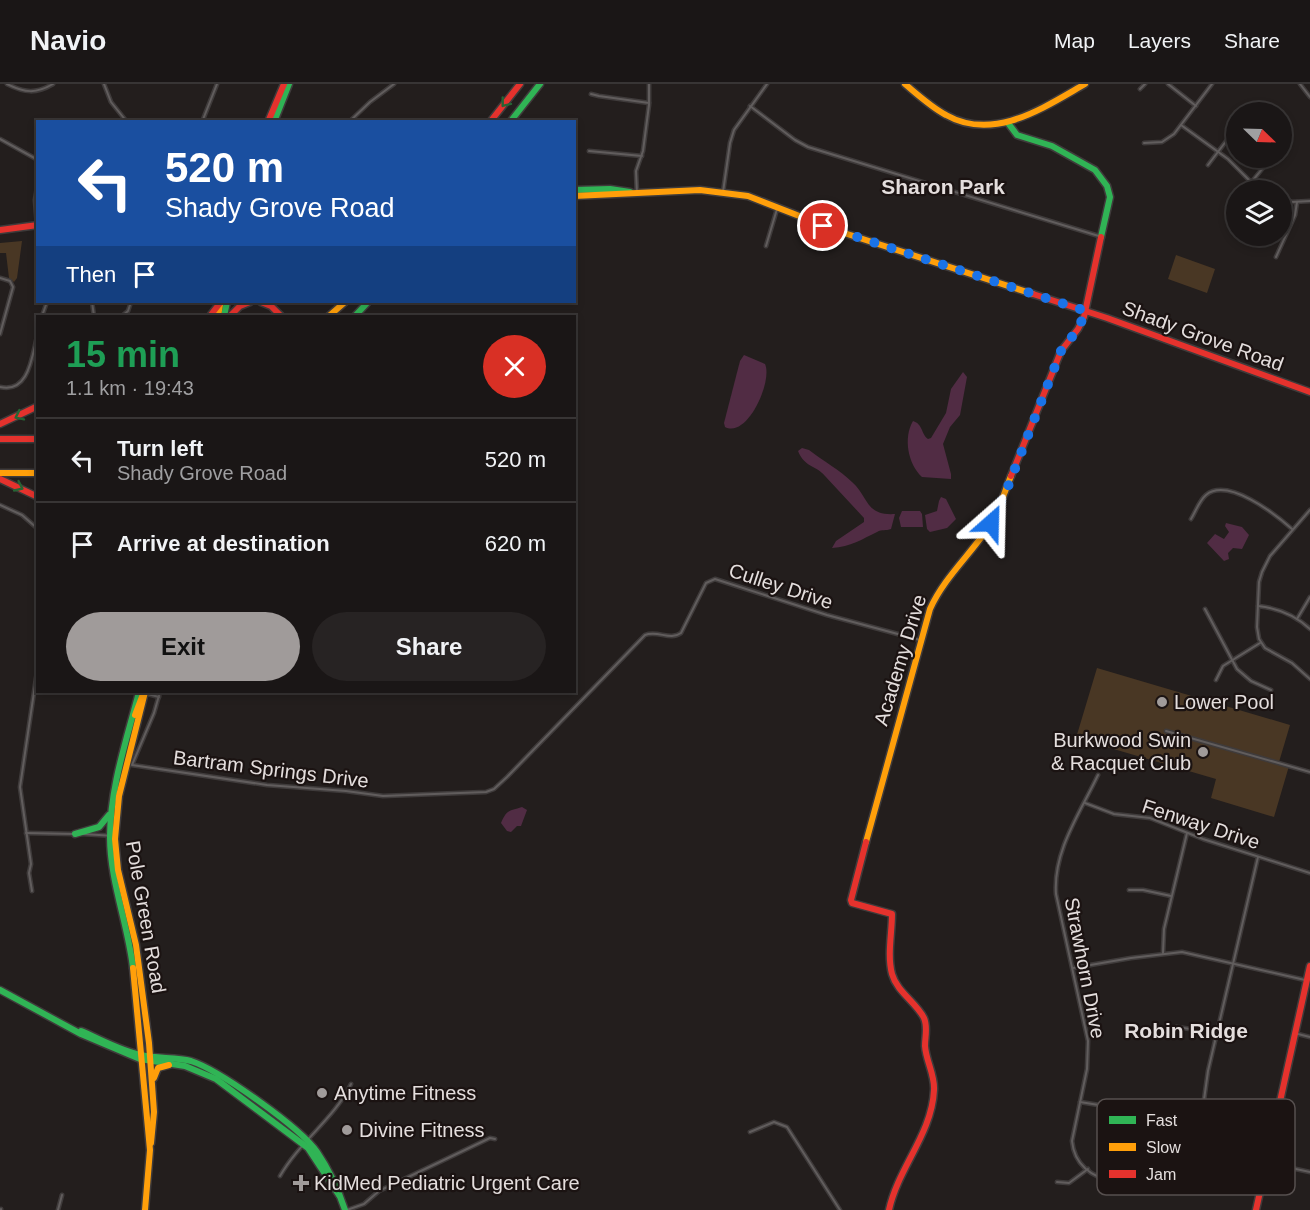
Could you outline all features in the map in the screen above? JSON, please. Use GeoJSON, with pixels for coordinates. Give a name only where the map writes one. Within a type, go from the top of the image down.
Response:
{"type":"FeatureCollection","features":[{"type":"Feature","properties":{"kind":"main road"},"geometry":{"type":"LineString","coordinates":[[269,120],[284,84]]}},
{"type":"Feature","properties":{"kind":"main road"},"geometry":{"type":"LineString","coordinates":[[275,120],[289,84]]}},
{"type":"Feature","properties":{"kind":"main road"},"geometry":{"type":"LineString","coordinates":[[492,120],[520,84]]}},
{"type":"Feature","properties":{"kind":"main road"},"geometry":{"type":"LineString","coordinates":[[512,120],[540,84]]}},
{"type":"Feature","properties":{"kind":"main road"},"geometry":{"type":"LineString","coordinates":[[905,84],[937,109],[960,122],[982,126],[1008,123],[1085,84]]}},
{"type":"Feature","properties":{"kind":"main road","name":"Academy Drive"},"geometry":{"type":"LineString","coordinates":[[889,1210],[895,1187],[924,1129],[932,1105],[934,1089],[925,1046],[925,1021],[892,972],[892,914],[852,903],[851,900],[930,609],[938,592],[994,517],[1061,351],[1078,329],[1086,311],[1110,198],[1109,189],[1103,179],[1086,165],[1052,146],[1017,135],[1008,123]]}},
{"type":"Feature","properties":{"kind":"main road","name":"Shady Grove Road"},"geometry":{"type":"LineString","coordinates":[[576,190],[610,189],[637,194]]}},
{"type":"Feature","properties":{"kind":"main road","name":"Shady Grove Road"},"geometry":{"type":"LineString","coordinates":[[576,196],[700,190],[748,196],[838,231],[1086,311],[1310,392]]}},
{"type":"Feature","properties":{"kind":"main road"},"geometry":{"type":"LineString","coordinates":[[0,230],[36,225]]}},
{"type":"Feature","properties":{"kind":"main road"},"geometry":{"type":"LineString","coordinates":[[211,315],[222,303]]}},
{"type":"Feature","properties":{"kind":"main road"},"geometry":{"type":"LineString","coordinates":[[231,315],[240,306],[248,303]]}},
{"type":"Feature","properties":{"kind":"main road"},"geometry":{"type":"LineString","coordinates":[[264,303],[271,306],[279,315]]}},
{"type":"Feature","properties":{"kind":"main road"},"geometry":{"type":"LineString","coordinates":[[330,315],[344,303]]}},
{"type":"Feature","properties":{"kind":"main road"},"geometry":{"type":"LineString","coordinates":[[357,315],[368,303]]}},
{"type":"Feature","properties":{"kind":"main road"},"geometry":{"type":"LineString","coordinates":[[0,424],[36,407]]}},
{"type":"Feature","properties":{"kind":"main road"},"geometry":{"type":"LineString","coordinates":[[0,439],[36,439]]}},
{"type":"Feature","properties":{"kind":"main road"},"geometry":{"type":"LineString","coordinates":[[0,473],[36,472]]}},
{"type":"Feature","properties":{"kind":"main road"},"geometry":{"type":"LineString","coordinates":[[0,479],[36,496]]}},
{"type":"Feature","properties":{"kind":"main road","name":"Pole Green Road"},"geometry":{"type":"LineString","coordinates":[[141,693],[132,719],[112,805],[112,836],[136,945],[154,1112],[145,1210]]}},
{"type":"Feature","properties":{"kind":"main road","name":"Pole Green Road"},"geometry":{"type":"LineString","coordinates":[[112,836],[141,693]]}},
{"type":"Feature","properties":{"kind":"main road"},"geometry":{"type":"LineString","coordinates":[[75,834],[94,831],[101,827],[107,820],[112,805]]}},
{"type":"Feature","properties":{"kind":"main road"},"geometry":{"type":"LineString","coordinates":[[1280,1099],[1310,966]]}},
{"type":"Feature","properties":{"kind":"main road"},"geometry":{"type":"LineString","coordinates":[[0,990],[100,1042],[147,1058],[196,1069],[220,1082],[305,1141]]}},
{"type":"Feature","properties":{"kind":"main road"},"geometry":{"type":"LineString","coordinates":[[147,1058],[186,1060],[219,1074],[305,1141],[328,1166],[346,1210]]}},
{"type":"Feature","properties":{"kind":"main road","name":"Pole Green Road"},"geometry":{"type":"LineString","coordinates":[[147,1058],[150,1150]]}},
{"type":"Feature","properties":{"kind":"main road"},"geometry":{"type":"LineString","coordinates":[[154,1112],[156,1072],[161,1066],[176,1065]]}},
{"type":"Feature","properties":{"kind":"main road"},"geometry":{"type":"LineString","coordinates":[[1256,1210],[1258,1195]]}},
{"type":"Feature","properties":{"kind":"street"},"geometry":{"type":"LineString","coordinates":[[7,84],[32,92],[53,84]]}},
{"type":"Feature","properties":{"kind":"street"},"geometry":{"type":"LineString","coordinates":[[104,84],[108,98],[125,120]]}},
{"type":"Feature","properties":{"kind":"street"},"geometry":{"type":"LineString","coordinates":[[203,120],[217,84]]}},
{"type":"Feature","properties":{"kind":"street"},"geometry":{"type":"LineString","coordinates":[[351,120],[394,84]]}},
{"type":"Feature","properties":{"kind":"street"},"geometry":{"type":"LineString","coordinates":[[637,194],[636,171],[642,156],[649,103],[649,84]]}},
{"type":"Feature","properties":{"kind":"street"},"geometry":{"type":"LineString","coordinates":[[723,192],[732,136],[737,124],[767,84]]}},
{"type":"Feature","properties":{"kind":"street"},"geometry":{"type":"LineString","coordinates":[[1140,89],[1145,84]]}},
{"type":"Feature","properties":{"kind":"street"},"geometry":{"type":"LineString","coordinates":[[1168,84],[1196,106]]}},
{"type":"Feature","properties":{"kind":"street"},"geometry":{"type":"LineString","coordinates":[[1300,84],[1310,97]]}},
{"type":"Feature","properties":{"kind":"street"},"geometry":{"type":"LineString","coordinates":[[1144,143],[1158,143],[1174,134],[1211,86]]}},
{"type":"Feature","properties":{"kind":"street"},"geometry":{"type":"LineString","coordinates":[[591,94],[649,103]]}},
{"type":"Feature","properties":{"kind":"street"},"geometry":{"type":"LineString","coordinates":[[750,106],[808,147],[1102,237]]}},
{"type":"Feature","properties":{"kind":"street"},"geometry":{"type":"LineString","coordinates":[[1182,125],[1218,152],[1249,180]]}},
{"type":"Feature","properties":{"kind":"street"},"geometry":{"type":"LineString","coordinates":[[0,139],[36,159]]}},
{"type":"Feature","properties":{"kind":"street"},"geometry":{"type":"LineString","coordinates":[[1208,165],[1226,141]]}},
{"type":"Feature","properties":{"kind":"street"},"geometry":{"type":"LineString","coordinates":[[589,151],[642,156]]}},
{"type":"Feature","properties":{"kind":"street"},"geometry":{"type":"LineString","coordinates":[[1253,180],[1263,168]]}},
{"type":"Feature","properties":{"kind":"street"},"geometry":{"type":"LineString","coordinates":[[36,194],[36,212]]}},
{"type":"Feature","properties":{"kind":"street"},"geometry":{"type":"LineString","coordinates":[[1292,201],[1310,201]]}},
{"type":"Feature","properties":{"kind":"street"},"geometry":{"type":"LineString","coordinates":[[1276,257],[1295,215],[1297,202]]}},
{"type":"Feature","properties":{"kind":"street"},"geometry":{"type":"LineString","coordinates":[[766,246],[777,207]]}},
{"type":"Feature","properties":{"kind":"street"},"geometry":{"type":"LineString","coordinates":[[0,278],[9,281],[12,286],[0,334]]}},
{"type":"Feature","properties":{"kind":"street"},"geometry":{"type":"LineString","coordinates":[[0,387],[12,388],[24,380],[36,340]]}},
{"type":"Feature","properties":{"kind":"street"},"geometry":{"type":"LineString","coordinates":[[1191,519],[1206,495],[1213,491],[1226,489],[1274,514],[1292,529]]}},
{"type":"Feature","properties":{"kind":"street"},"geometry":{"type":"LineString","coordinates":[[0,505],[22,515],[36,527]]}},
{"type":"Feature","properties":{"kind":"street"},"geometry":{"type":"LineString","coordinates":[[1310,510],[1270,556],[1262,572],[1257,630],[1260,643],[1268,651],[1292,663],[1310,679]]}},
{"type":"Feature","properties":{"kind":"street","name":"Culley Drive"},"geometry":{"type":"LineString","coordinates":[[406,795],[486,792],[494,789],[541,744],[645,635],[654,633],[673,637],[681,633],[706,583],[710,580],[715,579],[827,615],[920,640]]}},
{"type":"Feature","properties":{"kind":"street"},"geometry":{"type":"LineString","coordinates":[[1297,619],[1310,597]]}},
{"type":"Feature","properties":{"kind":"street"},"geometry":{"type":"LineString","coordinates":[[1258,606],[1273,608],[1297,619],[1310,629]]}},
{"type":"Feature","properties":{"kind":"street"},"geometry":{"type":"LineString","coordinates":[[1205,609],[1232,660],[1244,676],[1271,690]]}},
{"type":"Feature","properties":{"kind":"street"},"geometry":{"type":"LineString","coordinates":[[1216,680],[1223,666],[1260,643]]}},
{"type":"Feature","properties":{"kind":"street"},"geometry":{"type":"LineString","coordinates":[[32,891],[29,873],[31,864],[20,783],[36,678]]}},
{"type":"Feature","properties":{"kind":"street"},"geometry":{"type":"LineString","coordinates":[[145,693],[159,697],[160,693]]}},
{"type":"Feature","properties":{"kind":"street","name":"Bartram Springs Drive"},"geometry":{"type":"LineString","coordinates":[[159,697],[132,765],[280,786],[382,796],[406,795]]}},
{"type":"Feature","properties":{"kind":"street"},"geometry":{"type":"LineString","coordinates":[[1166,731],[1310,772]]}},
{"type":"Feature","properties":{"kind":"street","name":"Strawhorn Drive"},"geometry":{"type":"LineString","coordinates":[[1088,1169],[1078,1159],[1073,1146],[1073,1132],[1087,1069],[1088,1041],[1056,894],[1056,874],[1062,850],[1098,775]]}},
{"type":"Feature","properties":{"kind":"street","name":"Fenway Drive"},"geometry":{"type":"LineString","coordinates":[[1084,803],[1114,814],[1150,818],[1187,833],[1310,873]]}},
{"type":"Feature","properties":{"kind":"street"},"geometry":{"type":"LineString","coordinates":[[26,833],[112,836]]}},
{"type":"Feature","properties":{"kind":"street"},"geometry":{"type":"LineString","coordinates":[[1163,953],[1162,939],[1187,833]]}},
{"type":"Feature","properties":{"kind":"street"},"geometry":{"type":"LineString","coordinates":[[1203,1099],[1258,857]]}},
{"type":"Feature","properties":{"kind":"street"},"geometry":{"type":"LineString","coordinates":[[1129,890],[1143,890],[1171,897]]}},
{"type":"Feature","properties":{"kind":"street"},"geometry":{"type":"LineString","coordinates":[[1073,968],[1182,952],[1307,980]]}},
{"type":"Feature","properties":{"kind":"street"},"geometry":{"type":"LineString","coordinates":[[1161,1031],[1177,1027],[1217,1033]]}},
{"type":"Feature","properties":{"kind":"street"},"geometry":{"type":"LineString","coordinates":[[1294,1033],[1310,1036]]}},
{"type":"Feature","properties":{"kind":"street"},"geometry":{"type":"LineString","coordinates":[[280,1176],[305,1141],[334,1111],[351,1084]]}},
{"type":"Feature","properties":{"kind":"street"},"geometry":{"type":"LineString","coordinates":[[1080,1102],[1097,1106]]}},
{"type":"Feature","properties":{"kind":"street"},"geometry":{"type":"LineString","coordinates":[[750,1132],[774,1122],[786,1127],[840,1210]]}},
{"type":"Feature","properties":{"kind":"street"},"geometry":{"type":"LineString","coordinates":[[346,1210],[363,1204],[378,1191],[409,1175],[483,1140],[495,1139]]}},
{"type":"Feature","properties":{"kind":"street"},"geometry":{"type":"LineString","coordinates":[[1056,1182],[1070,1183],[1088,1169],[1097,1176]]}},
{"type":"Feature","properties":{"kind":"street"},"geometry":{"type":"LineString","coordinates":[[1295,1169],[1310,1172]]}},
{"type":"Feature","properties":{"kind":"street"},"geometry":{"type":"LineString","coordinates":[[58,1210],[62,1196]]}},
{"type":"Feature","properties":{"kind":"shaded area"},"geometry":{"type":"Polygon","coordinates":[[[22,241],[17,278],[14,282],[9,278],[6,253],[0,253],[0,243],[22,241]]]}},
{"type":"Feature","properties":{"kind":"shaded area"},"geometry":{"type":"Polygon","coordinates":[[[1176,255],[1215,269],[1207,293],[1168,279],[1176,255]]]}},
{"type":"Feature","properties":{"kind":"shaded area"},"geometry":{"type":"Polygon","coordinates":[[[744,355],[765,364],[765,383],[762,395],[742,425],[733,428],[725,427],[724,423],[740,361],[744,355]]]}},
{"type":"Feature","properties":{"kind":"shaded area"},"geometry":{"type":"Polygon","coordinates":[[[963,372],[967,377],[960,415],[950,427],[943,444],[951,479],[922,477],[913,465],[908,450],[910,428],[913,421],[916,422],[926,437],[931,438],[946,413],[951,389],[963,372]]]}},
{"type":"Feature","properties":{"kind":"shaded area"},"geometry":{"type":"Polygon","coordinates":[[[802,448],[809,450],[847,478],[873,509],[885,514],[895,514],[891,529],[879,531],[851,544],[832,548],[836,541],[864,522],[864,518],[822,472],[804,461],[798,451],[802,448]]]}},
{"type":"Feature","properties":{"kind":"shaded area"},"geometry":{"type":"Polygon","coordinates":[[[941,497],[946,499],[956,519],[947,528],[930,532],[927,529],[925,515],[937,511],[941,497]]]}},
{"type":"Feature","properties":{"kind":"shaded area"},"geometry":{"type":"Polygon","coordinates":[[[902,511],[920,511],[923,527],[901,527],[899,518],[902,511]]]}},
{"type":"Feature","properties":{"kind":"shaded area"},"geometry":{"type":"Polygon","coordinates":[[[1226,523],[1242,527],[1249,535],[1242,549],[1233,548],[1228,553],[1229,559],[1224,561],[1207,543],[1215,534],[1224,539],[1229,532],[1225,526],[1226,523]]]}},
{"type":"Feature","properties":{"kind":"shaded area","name":"Burkwood Swin & Racquet Club"},"geometry":{"type":"Polygon","coordinates":[[[1097,668],[1290,725],[1279,762],[1289,766],[1274,817],[1211,798],[1216,779],[1076,738],[1097,668]]]}},
{"type":"Feature","properties":{"kind":"shaded area"},"geometry":{"type":"Polygon","coordinates":[[[522,807],[527,810],[521,826],[517,826],[511,832],[507,831],[501,823],[505,815],[509,811],[522,807]]]}},
{"type":"Feature","properties":{"kind":"traffic: fast"},"geometry":{"type":"LineString","coordinates":[[275,120],[289,84]]}},
{"type":"Feature","properties":{"kind":"traffic: fast"},"geometry":{"type":"LineString","coordinates":[[512,120],[540,84]]}},
{"type":"Feature","properties":{"kind":"traffic: fast"},"geometry":{"type":"LineString","coordinates":[[1008,123],[1017,135],[1052,146],[1095,170],[1107,186],[1110,197],[1101,237]]}},
{"type":"Feature","properties":{"kind":"traffic: fast"},"geometry":{"type":"LineString","coordinates":[[576,190],[610,189],[630,192]]}},
{"type":"Feature","properties":{"kind":"traffic: fast"},"geometry":{"type":"LineString","coordinates":[[224,315],[227,303]]}},
{"type":"Feature","properties":{"kind":"traffic: fast"},"geometry":{"type":"LineString","coordinates":[[356,315],[367,303]]}},
{"type":"Feature","properties":{"kind":"traffic: fast"},"geometry":{"type":"LineString","coordinates":[[133,968],[113,870],[110,837],[116,782],[139,693]]}},
{"type":"Feature","properties":{"kind":"traffic: fast"},"geometry":{"type":"LineString","coordinates":[[75,834],[99,827],[109,815]]}},
{"type":"Feature","properties":{"kind":"traffic: fast"},"geometry":{"type":"LineString","coordinates":[[0,990],[81,1034],[140,1059],[185,1066],[216,1079],[308,1148],[339,1195]]}},
{"type":"Feature","properties":{"kind":"traffic: fast"},"geometry":{"type":"LineString","coordinates":[[81,1031],[133,1053],[191,1061],[239,1087],[294,1129],[317,1152],[330,1173],[345,1210]]}},
{"type":"Feature","properties":{"kind":"traffic: slow"},"geometry":{"type":"LineString","coordinates":[[905,84],[946,115],[964,122],[982,125],[1018,119],[1085,84]]}},
{"type":"Feature","properties":{"kind":"traffic: slow"},"geometry":{"type":"LineString","coordinates":[[576,196],[700,190],[748,196],[838,231],[1033,294]]}},
{"type":"Feature","properties":{"kind":"traffic: slow"},"geometry":{"type":"LineString","coordinates":[[330,315],[344,303]]}},
{"type":"Feature","properties":{"kind":"traffic: slow"},"geometry":{"type":"LineString","coordinates":[[218,315],[220,305]]}},
{"type":"Feature","properties":{"kind":"traffic: slow"},"geometry":{"type":"LineString","coordinates":[[0,473],[36,473]]}},
{"type":"Feature","properties":{"kind":"traffic: slow"},"geometry":{"type":"LineString","coordinates":[[866,842],[930,609],[942,587],[992,522],[1011,476]]}},
{"type":"Feature","properties":{"kind":"traffic: slow"},"geometry":{"type":"LineString","coordinates":[[145,693],[119,796],[115,839],[118,870],[136,945],[149,1043],[154,1112],[151,1143]]}},
{"type":"Feature","properties":{"kind":"traffic: slow"},"geometry":{"type":"LineString","coordinates":[[135,715],[143,694]]}},
{"type":"Feature","properties":{"kind":"traffic: slow"},"geometry":{"type":"LineString","coordinates":[[133,968],[150,1150],[145,1210]]}},
{"type":"Feature","properties":{"kind":"traffic: slow"},"geometry":{"type":"LineString","coordinates":[[154,1078],[158,1068],[169,1065]]}},
{"type":"Feature","properties":{"kind":"traffic: jam"},"geometry":{"type":"LineString","coordinates":[[269,120],[284,84]]}},
{"type":"Feature","properties":{"kind":"traffic: jam"},"geometry":{"type":"LineString","coordinates":[[492,120],[520,84]]}},
{"type":"Feature","properties":{"kind":"traffic: jam"},"geometry":{"type":"LineString","coordinates":[[0,230],[36,225]]}},
{"type":"Feature","properties":{"kind":"traffic: jam"},"geometry":{"type":"LineString","coordinates":[[1011,476],[1061,351],[1084,317],[1101,237]]}},
{"type":"Feature","properties":{"kind":"traffic: jam"},"geometry":{"type":"LineString","coordinates":[[1033,294],[1107,318],[1310,392]]}},
{"type":"Feature","properties":{"kind":"traffic: jam"},"geometry":{"type":"LineString","coordinates":[[211,315],[220,303]]}},
{"type":"Feature","properties":{"kind":"traffic: jam"},"geometry":{"type":"LineString","coordinates":[[231,315],[240,306],[248,303]]}},
{"type":"Feature","properties":{"kind":"traffic: jam"},"geometry":{"type":"LineString","coordinates":[[264,303],[271,306],[280,315]]}},
{"type":"Feature","properties":{"kind":"traffic: jam"},"geometry":{"type":"LineString","coordinates":[[0,424],[36,407]]}},
{"type":"Feature","properties":{"kind":"traffic: jam"},"geometry":{"type":"LineString","coordinates":[[0,439],[36,439]]}},
{"type":"Feature","properties":{"kind":"traffic: jam"},"geometry":{"type":"LineString","coordinates":[[0,479],[36,496]]}},
{"type":"Feature","properties":{"kind":"traffic: jam"},"geometry":{"type":"LineString","coordinates":[[866,842],[851,900],[852,903],[892,914],[890,952],[892,974],[898,986],[924,1018],[925,1046],[934,1084],[932,1106],[927,1121],[893,1195],[889,1210]]}},
{"type":"Feature","properties":{"kind":"traffic: jam"},"geometry":{"type":"LineString","coordinates":[[1281,1099],[1310,966]]}},
{"type":"Feature","properties":{"kind":"traffic: jam"},"geometry":{"type":"LineString","coordinates":[[1256,1210],[1259,1195]]}},
{"type":"Feature","properties":{"kind":"place","name":"Lower Pool"},"geometry":{"type":"Point","coordinates":[1162,702]}},
{"type":"Feature","properties":{"kind":"place","name":"Burkwood Swin & Racquet Club"},"geometry":{"type":"Point","coordinates":[1203,752]}},
{"type":"Feature","properties":{"kind":"place","name":"Anytime Fitness"},"geometry":{"type":"Point","coordinates":[322,1093]}},
{"type":"Feature","properties":{"kind":"place","name":"Divine Fitness"},"geometry":{"type":"Point","coordinates":[347,1130]}},
{"type":"Feature","properties":{"kind":"place","name":"KidMed Pediatric Urgent Care"},"geometry":{"type":"Point","coordinates":[301,1183]}},
{"type":"Feature","properties":{"kind":"district","name":"Sharon Park"},"geometry":{"type":"Point","coordinates":[943,186]}},
{"type":"Feature","properties":{"kind":"district","name":"Robin Ridge"},"geometry":{"type":"Point","coordinates":[1186,1030]}},
{"type":"Feature","properties":{"kind":"route"},"geometry":{"type":"LineString","coordinates":[[823,226],[1086,311],[1078,329],[1061,351],[1007,489],[991,523]]}}]}
